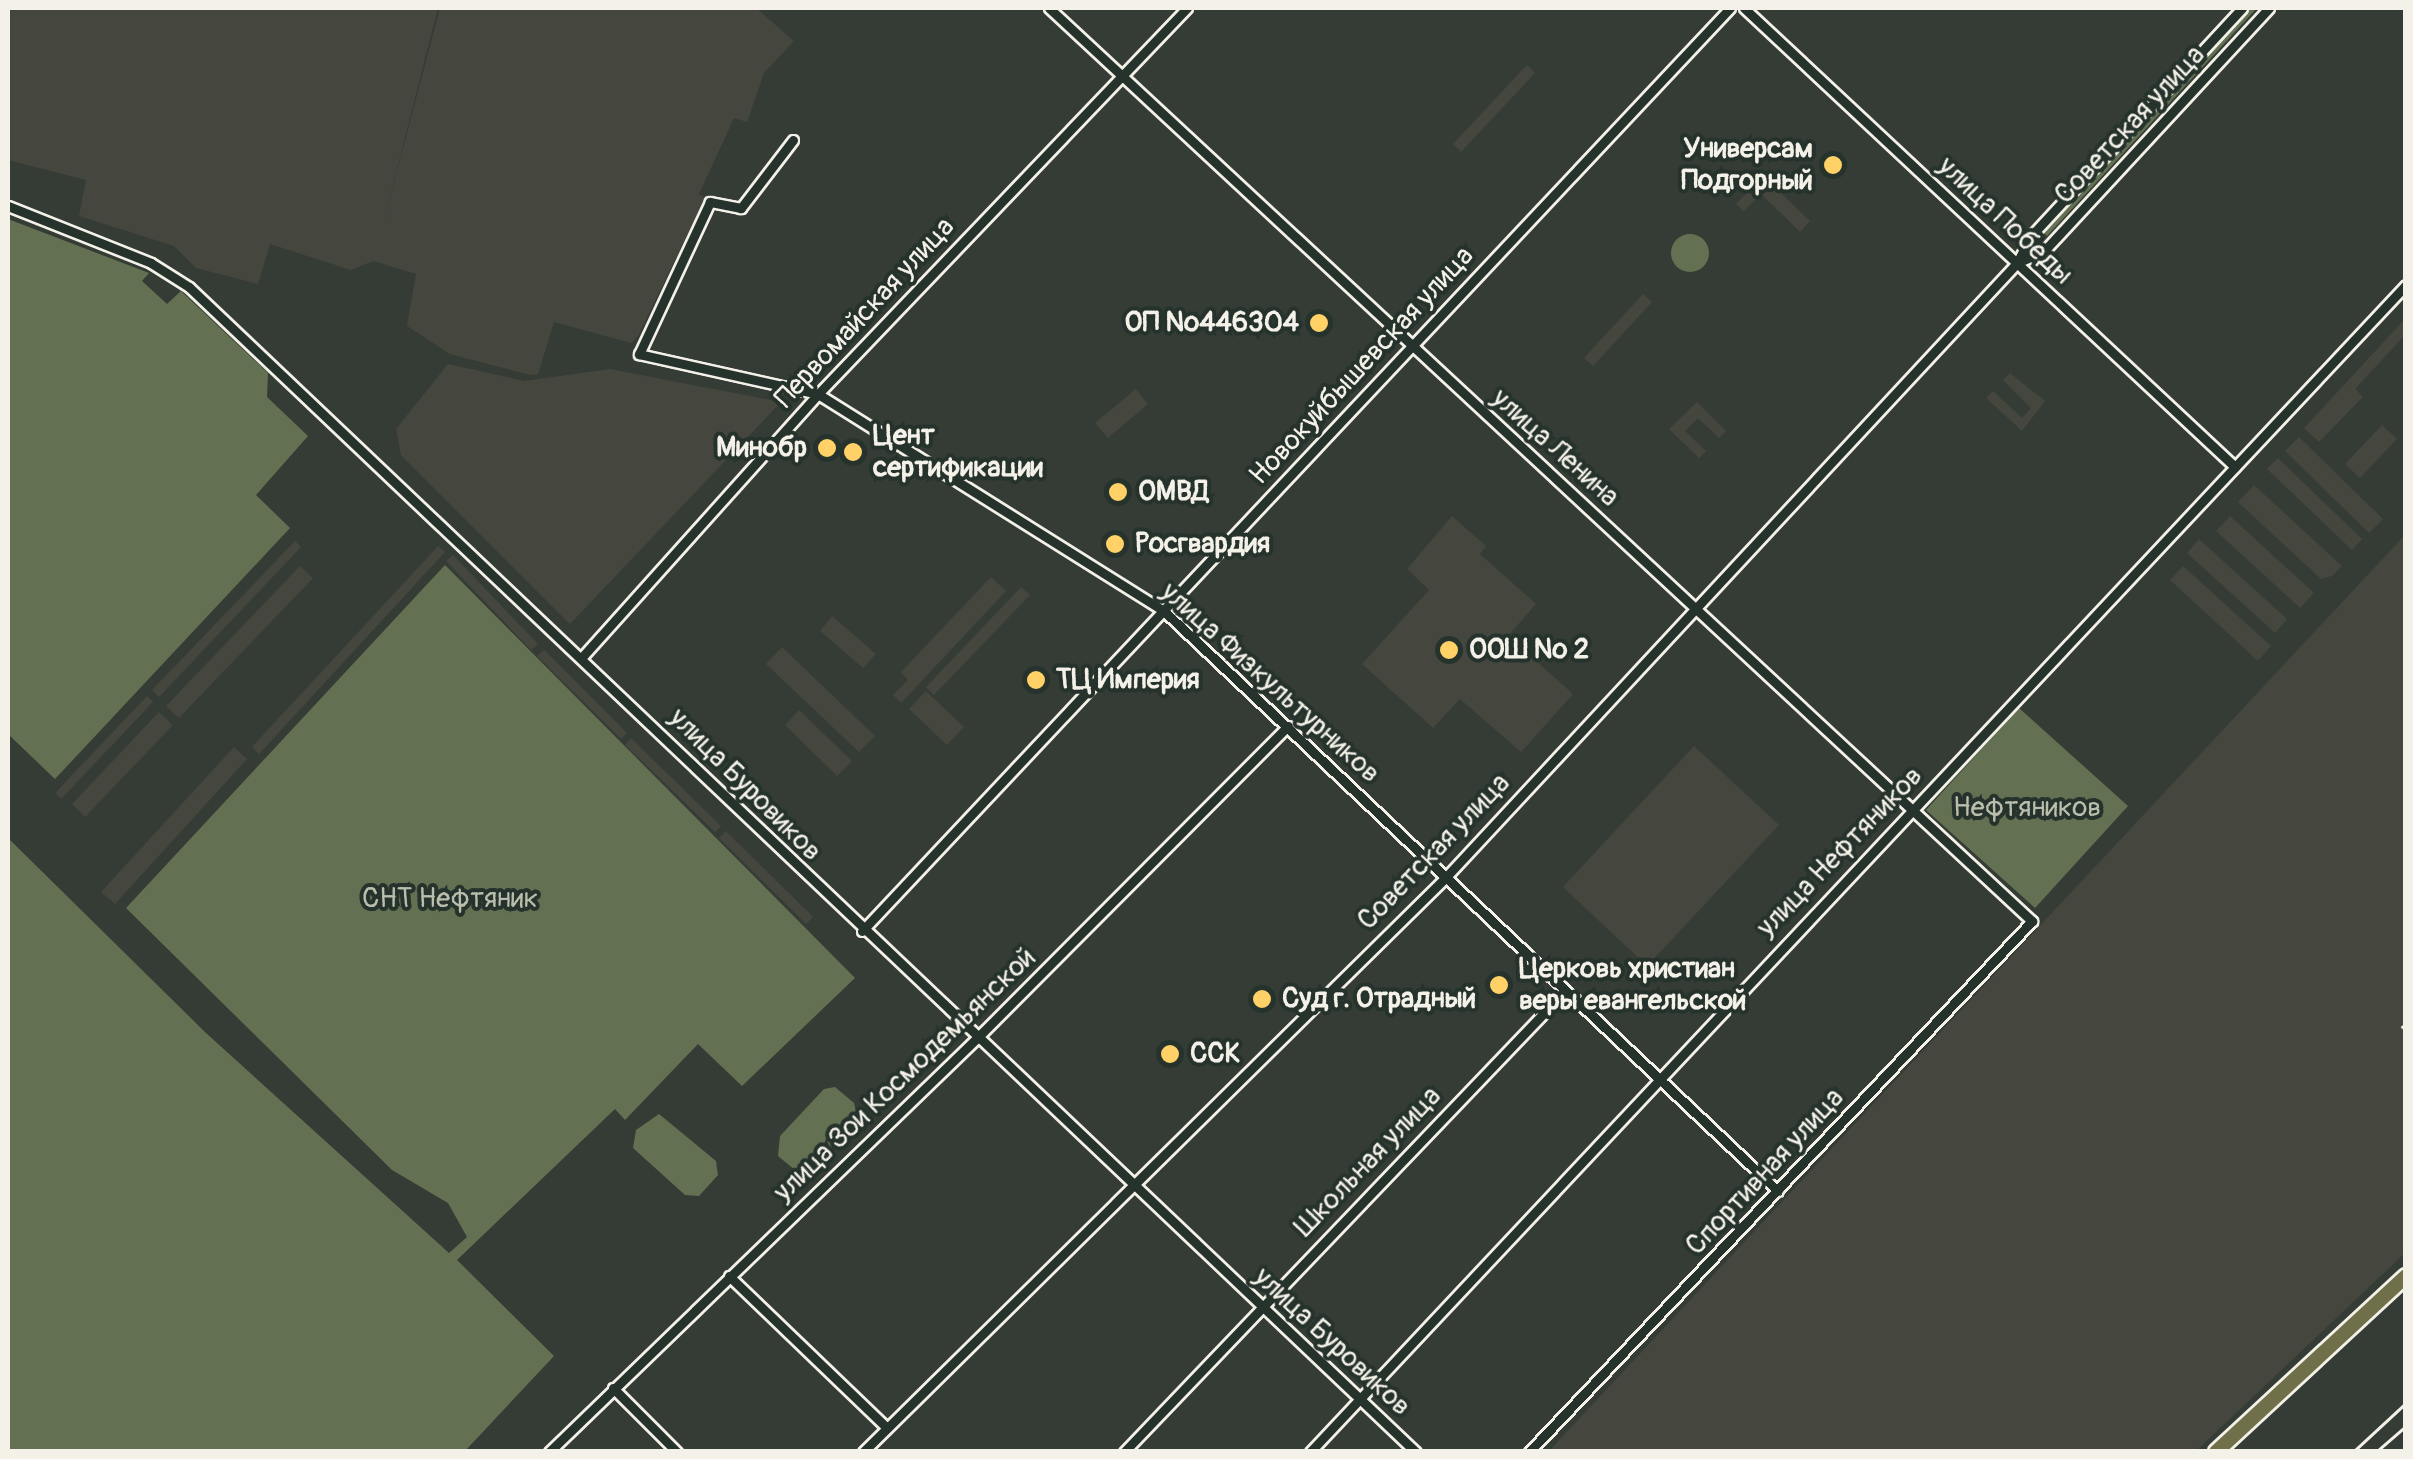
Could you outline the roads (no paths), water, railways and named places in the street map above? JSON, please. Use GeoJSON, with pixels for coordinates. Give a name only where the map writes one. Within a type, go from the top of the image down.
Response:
{"type":"FeatureCollection","features":[{"type":"Feature","properties":{"kind":"main road"},"geometry":{"type":"LineString","coordinates":[[2216,1452],[2406,1276]]}},
{"type":"Feature","properties":{"kind":"street","name":"улица Ленина"},"geometry":{"type":"LineString","coordinates":[[1049,8],[1409,347],[1696,606],[1910,812],[2032,921]]}},
{"type":"Feature","properties":{"kind":"street","name":"Первомайская улица"},"geometry":{"type":"LineString","coordinates":[[583,656],[818,394],[1187,8]]}},
{"type":"Feature","properties":{"kind":"street","name":"Новокуйбышевская улица"},"geometry":{"type":"LineString","coordinates":[[862,931],[1730,8]]}},
{"type":"Feature","properties":{"kind":"street","name":"улица Победы"},"geometry":{"type":"LineString","coordinates":[[1744,8],[2235,467]]}},
{"type":"Feature","properties":{"kind":"street","name":"Советская улица"},"geometry":{"type":"LineString","coordinates":[[865,1451],[1446,877],[2017,263],[2030,236],[2242,8]]}},
{"type":"Feature","properties":{"kind":"street","name":"Советская улица"},"geometry":{"type":"LineString","coordinates":[[2017,263],[2044,252],[2269,8]]}},
{"type":"Feature","properties":{"kind":"street","name":"улица Физкультурников"},"geometry":{"type":"LineString","coordinates":[[793,140],[740,208],[710,202],[639,354],[818,394],[1166,612],[1778,1191]]}},
{"type":"Feature","properties":{"kind":"street","name":"улица Буровиков"},"geometry":{"type":"LineString","coordinates":[[8,206],[151,263],[188,286],[583,656],[862,931],[1416,1452]]}},
{"type":"Feature","properties":{"kind":"street","name":"улица Нефтяников"},"geometry":{"type":"LineString","coordinates":[[1310,1452],[1657,1078],[2406,285]]}},
{"type":"Feature","properties":{"kind":"street","name":"улица Зои Космодемьянской"},"geometry":{"type":"LineString","coordinates":[[549,1452],[976,1039],[1288,726]]}},
{"type":"Feature","properties":{"kind":"street","name":"Спортивная улица"},"geometry":{"type":"LineString","coordinates":[[1529,1452],[2032,921]]}},
{"type":"Feature","properties":{"kind":"street","name":"Школьная улица"},"geometry":{"type":"LineString","coordinates":[[1124,1452],[1564,992]]}},
{"type":"Feature","properties":{"kind":"street"},"geometry":{"type":"LineString","coordinates":[[729,1276],[886,1428]]}},
{"type":"Feature","properties":{"kind":"street"},"geometry":{"type":"LineString","coordinates":[[612,1388],[678,1452]]}},
{"type":"Feature","properties":{"kind":"railway"},"geometry":{"type":"LineString","coordinates":[[2402,1027],[2406,1024]]}},
{"type":"Feature","properties":{"kind":"railway"},"geometry":{"type":"LineString","coordinates":[[2353,1452],[2406,1403]]}},
{"type":"Feature","properties":{"kind":"railway"},"geometry":{"type":"LineString","coordinates":[[2376,1452],[2406,1426]]}},
{"type":"Feature","properties":{"kind":"place","name":"Универсам Подгорный"},"geometry":{"type":"Point","coordinates":[1833,165]}},
{"type":"Feature","properties":{"kind":"place","name":"ОП №446304"},"geometry":{"type":"Point","coordinates":[1319,323]}},
{"type":"Feature","properties":{"kind":"place","name":"Минобр"},"geometry":{"type":"Point","coordinates":[827,448]}},
{"type":"Feature","properties":{"kind":"place","name":"Цент сертификации"},"geometry":{"type":"Point","coordinates":[853,452]}},
{"type":"Feature","properties":{"kind":"place","name":"ОМВД"},"geometry":{"type":"Point","coordinates":[1118,492]}},
{"type":"Feature","properties":{"kind":"place","name":"Росгвардия"},"geometry":{"type":"Point","coordinates":[1115,544]}},
{"type":"Feature","properties":{"kind":"place","name":"ООШ № 2"},"geometry":{"type":"Point","coordinates":[1449,650]}},
{"type":"Feature","properties":{"kind":"place","name":"ТЦ Империя"},"geometry":{"type":"Point","coordinates":[1036,680]}},
{"type":"Feature","properties":{"kind":"place","name":"Церковь христиан веры евангельской"},"geometry":{"type":"Point","coordinates":[1499,985]}},
{"type":"Feature","properties":{"kind":"place","name":"Суд г. Отрадный"},"geometry":{"type":"Point","coordinates":[1262,999]}},
{"type":"Feature","properties":{"kind":"place","name":"ССК"},"geometry":{"type":"Point","coordinates":[1170,1054]}},
{"type":"Feature","properties":{"kind":"park label","name":"Нефтяников"},"geometry":{"type":"Point","coordinates":[2027,808]}},
{"type":"Feature","properties":{"kind":"park label","name":"СНТ Нефтяник"},"geometry":{"type":"Point","coordinates":[450,899]}}]}
